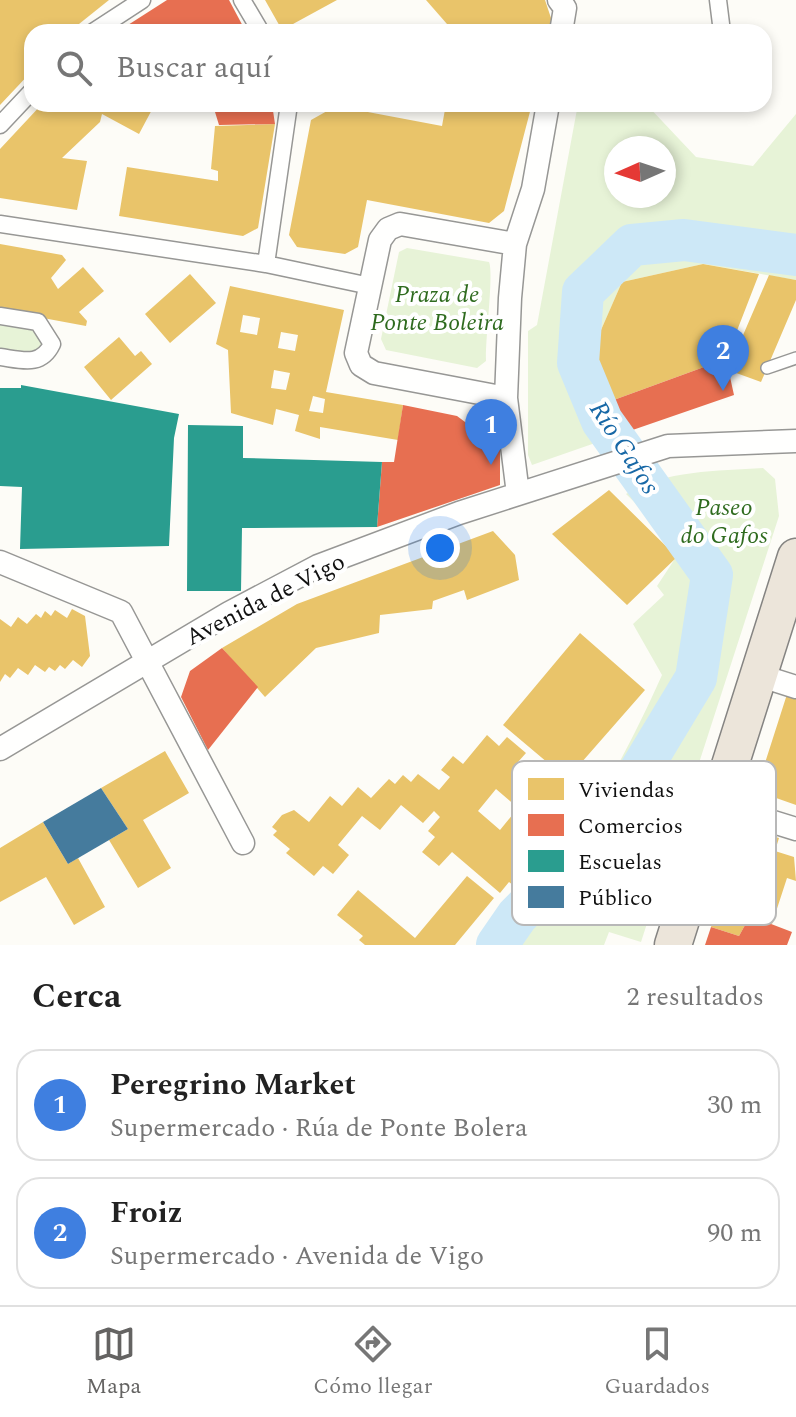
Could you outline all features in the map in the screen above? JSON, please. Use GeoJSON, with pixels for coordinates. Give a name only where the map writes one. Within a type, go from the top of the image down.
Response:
{"type":"FeatureCollection","features":[{"type":"Feature","properties":{"kind":"highway"},"geometry":{"type":"LineString","coordinates":[[732,761],[796,557]]}},
{"type":"Feature","properties":{"kind":"highway"},"geometry":{"type":"LineString","coordinates":[[673,945],[679,925]]}},
{"type":"Feature","properties":{"kind":"street"},"geometry":{"type":"LineString","coordinates":[[105,24],[142,0]]}},
{"type":"Feature","properties":{"kind":"street"},"geometry":{"type":"LineString","coordinates":[[242,0],[256,24]]}},
{"type":"Feature","properties":{"kind":"street"},"geometry":{"type":"LineString","coordinates":[[559,0],[565,8],[562,24]]}},
{"type":"Feature","properties":{"kind":"street"},"geometry":{"type":"LineString","coordinates":[[718,0],[721,24]]}},
{"type":"Feature","properties":{"kind":"street"},"geometry":{"type":"LineString","coordinates":[[0,125],[24,100]]}},
{"type":"Feature","properties":{"kind":"street"},"geometry":{"type":"LineString","coordinates":[[266,264],[288,112]]}},
{"type":"Feature","properties":{"kind":"street"},"geometry":{"type":"LineString","coordinates":[[518,494],[506,398],[515,244],[533,189],[547,112]]}},
{"type":"Feature","properties":{"kind":"street"},"geometry":{"type":"LineString","coordinates":[[0,224],[266,264],[370,286]]}},
{"type":"Feature","properties":{"kind":"street"},"geometry":{"type":"LineString","coordinates":[[506,398],[374,373],[361,365],[356,353],[380,240],[388,229],[400,224],[515,244]]}},
{"type":"Feature","properties":{"kind":"street"},"geometry":{"type":"LineString","coordinates":[[0,316],[38,322],[52,344],[46,356],[33,362],[0,357]]}},
{"type":"Feature","properties":{"kind":"street","name":"Avenida de Vigo"},"geometry":{"type":"LineString","coordinates":[[0,749],[318,566],[518,494],[683,443],[788,441],[796,458]]}},
{"type":"Feature","properties":{"kind":"street"},"geometry":{"type":"LineString","coordinates":[[0,562],[121,612],[243,843]]}},
{"type":"Feature","properties":{"kind":"street"},"geometry":{"type":"LineString","coordinates":[[758,675],[796,687]]}},
{"type":"Feature","properties":{"kind":"street"},"geometry":{"type":"LineString","coordinates":[[776,823],[796,829]]}},
{"type":"Feature","properties":{"kind":"lane"},"geometry":{"type":"LineString","coordinates":[[767,368],[796,358]]}},
{"type":"Feature","properties":{"kind":"green space"},"geometry":{"type":"Polygon","coordinates":[[[577,112],[654,112],[696,157],[753,166],[796,114],[796,280],[703,264],[622,282],[594,346],[621,434],[532,465],[528,455],[528,331],[537,325],[577,112]]]}},
{"type":"Feature","properties":{"kind":"green space","name":"Praza de Ponte Boleira"},"geometry":{"type":"Polygon","coordinates":[[[407,248],[489,262],[486,361],[477,368],[386,350],[381,339],[399,252],[407,248]]]}},
{"type":"Feature","properties":{"kind":"green space"},"geometry":{"type":"Polygon","coordinates":[[[0,325],[36,330],[41,336],[42,346],[36,355],[0,353],[0,325]]]}},
{"type":"Feature","properties":{"kind":"green space","name":"Paseo do Gafos"},"geometry":{"type":"Polygon","coordinates":[[[763,468],[775,479],[779,516],[700,761],[620,761],[662,675],[633,624],[664,595],[657,586],[682,548],[626,494],[657,480],[710,471],[763,468]]]}},
{"type":"Feature","properties":{"kind":"green space","name":"Paseo do Gafos"},"geometry":{"type":"Polygon","coordinates":[[[512,903],[512,925],[647,925],[641,942],[609,932],[604,945],[476,945],[512,903]]]}},
{"type":"Feature","properties":{"kind":"building: Viviendas"},"geometry":{"type":"Polygon","coordinates":[[[0,0],[109,0],[79,24],[24,24],[24,80],[0,105],[0,0]]]}},
{"type":"Feature","properties":{"kind":"building: Viviendas"},"geometry":{"type":"Polygon","coordinates":[[[265,0],[337,0],[293,24],[279,24],[265,0]]]}},
{"type":"Feature","properties":{"kind":"building: Viviendas"},"geometry":{"type":"Polygon","coordinates":[[[426,0],[545,0],[553,24],[447,24],[426,0]]]}},
{"type":"Feature","properties":{"kind":"building: Viviendas"},"geometry":{"type":"Polygon","coordinates":[[[35,112],[151,112],[139,134],[102,114],[100,122],[62,158],[87,161],[77,210],[0,198],[0,149],[35,112]]]}},
{"type":"Feature","properties":{"kind":"building: Viviendas"},"geometry":{"type":"Polygon","coordinates":[[[325,112],[368,112],[442,126],[445,112],[530,112],[504,211],[489,223],[367,200],[358,247],[345,254],[297,247],[289,235],[311,120],[325,112]]]}},
{"type":"Feature","properties":{"kind":"building: Viviendas"},"geometry":{"type":"Polygon","coordinates":[[[275,124],[258,228],[243,236],[119,216],[127,167],[218,181],[218,171],[211,169],[215,126],[275,124]]]}},
{"type":"Feature","properties":{"kind":"building: Viviendas"},"geometry":{"type":"Polygon","coordinates":[[[0,244],[62,255],[66,260],[51,278],[58,289],[83,267],[104,291],[79,312],[87,321],[86,326],[0,310],[0,244]]]}},
{"type":"Feature","properties":{"kind":"building: Viviendas"},"geometry":{"type":"Polygon","coordinates":[[[703,264],[759,274],[726,359],[611,401],[594,346],[622,282],[703,264]]]}},
{"type":"Feature","properties":{"kind":"building: Viviendas"},"geometry":{"type":"Polygon","coordinates":[[[190,274],[216,303],[170,343],[145,314],[190,274]]]}},
{"type":"Feature","properties":{"kind":"building: Viviendas"},"geometry":{"type":"Polygon","coordinates":[[[769,275],[796,280],[796,300],[761,382],[728,370],[769,275]]]}},
{"type":"Feature","properties":{"kind":"building: Viviendas"},"geometry":{"type":"Polygon","coordinates":[[[230,286],[344,310],[326,392],[403,405],[398,440],[320,427],[320,439],[295,431],[299,415],[276,409],[273,425],[231,413],[228,350],[216,344],[230,286]],[[243,315],[240,332],[257,335],[260,318],[243,315]],[[281,332],[278,348],[295,351],[298,335],[281,332]],[[274,370],[271,388],[286,390],[290,373],[274,370]],[[313,396],[309,411],[323,413],[325,399],[313,396]]]}},
{"type":"Feature","properties":{"kind":"building: Viviendas"},"geometry":{"type":"Polygon","coordinates":[[[119,337],[135,356],[141,351],[152,364],[111,400],[84,367],[119,337]]]}},
{"type":"Feature","properties":{"kind":"building: Viviendas"},"geometry":{"type":"Polygon","coordinates":[[[609,490],[677,557],[627,605],[552,534],[609,490]]]}},
{"type":"Feature","properties":{"kind":"building: Viviendas"},"geometry":{"type":"Polygon","coordinates":[[[493,531],[515,555],[519,580],[467,600],[464,590],[433,601],[432,609],[380,615],[379,633],[316,648],[265,697],[222,648],[297,604],[493,531]]]}},
{"type":"Feature","properties":{"kind":"building: Viviendas"},"geometry":{"type":"Polygon","coordinates":[[[72,609],[85,616],[90,656],[82,667],[73,660],[65,669],[60,665],[55,671],[49,667],[45,672],[35,665],[28,675],[18,668],[10,678],[5,674],[0,682],[0,619],[11,627],[18,617],[27,624],[36,614],[41,618],[45,611],[51,616],[55,610],[67,618],[72,609]]]}},
{"type":"Feature","properties":{"kind":"building: Viviendas"},"geometry":{"type":"Polygon","coordinates":[[[580,633],[645,690],[583,761],[546,761],[503,725],[580,633]]]}},
{"type":"Feature","properties":{"kind":"building: Viviendas"},"geometry":{"type":"Polygon","coordinates":[[[789,688],[796,690],[796,805],[776,798],[776,761],[766,761],[789,688]]]}},
{"type":"Feature","properties":{"kind":"building: Viviendas"},"geometry":{"type":"Polygon","coordinates":[[[487,735],[499,746],[507,737],[526,753],[519,761],[512,761],[512,803],[496,789],[478,811],[500,830],[512,815],[512,884],[509,882],[500,893],[452,852],[439,866],[422,852],[435,837],[428,831],[440,817],[434,811],[423,823],[401,805],[380,830],[362,816],[338,845],[349,855],[333,874],[323,866],[314,876],[286,853],[290,849],[273,835],[277,831],[272,827],[282,815],[294,810],[309,822],[330,796],[342,806],[358,787],[371,798],[389,779],[395,784],[403,775],[411,782],[418,774],[439,790],[450,777],[441,770],[453,756],[463,764],[487,735]]]}},
{"type":"Feature","properties":{"kind":"building: Viviendas"},"geometry":{"type":"Polygon","coordinates":[[[165,751],[189,793],[143,820],[171,868],[138,888],[109,840],[128,829],[101,788],[165,751]]]}},
{"type":"Feature","properties":{"kind":"building: Viviendas"},"geometry":{"type":"Polygon","coordinates":[[[43,822],[68,864],[78,858],[105,907],[74,925],[46,877],[0,902],[0,848],[43,822]]]}},
{"type":"Feature","properties":{"kind":"building: Viviendas"},"geometry":{"type":"Polygon","coordinates":[[[776,851],[794,857],[796,881],[787,878],[776,912],[776,851]]]}},
{"type":"Feature","properties":{"kind":"building: Viviendas"},"geometry":{"type":"Polygon","coordinates":[[[467,876],[494,898],[455,945],[365,945],[359,940],[363,936],[337,915],[358,890],[415,938],[467,876]]]}},
{"type":"Feature","properties":{"kind":"building: Viviendas"},"geometry":{"type":"Polygon","coordinates":[[[712,925],[745,925],[739,936],[712,925]]]}},
{"type":"Feature","properties":{"kind":"building: Comercios"},"geometry":{"type":"Polygon","coordinates":[[[167,0],[229,0],[242,24],[130,24],[167,0]]]}},
{"type":"Feature","properties":{"kind":"building: Comercios"},"geometry":{"type":"Polygon","coordinates":[[[215,112],[273,112],[275,124],[219,125],[215,112]]]}},
{"type":"Feature","properties":{"kind":"building: Comercios"},"geometry":{"type":"Polygon","coordinates":[[[726,359],[734,395],[621,434],[611,401],[726,359]]]}},
{"type":"Feature","properties":{"kind":"building: Comercios"},"geometry":{"type":"Polygon","coordinates":[[[403,405],[457,416],[500,448],[500,485],[377,527],[382,462],[394,462],[403,405]]]}},
{"type":"Feature","properties":{"kind":"building: Comercios"},"geometry":{"type":"Polygon","coordinates":[[[222,648],[258,687],[208,750],[181,697],[190,671],[222,648]]]}},
{"type":"Feature","properties":{"kind":"building: Comercios"},"geometry":{"type":"Polygon","coordinates":[[[745,925],[774,925],[792,932],[787,945],[705,945],[711,927],[739,936],[745,925]]]}},
{"type":"Feature","properties":{"kind":"building: Escuelas"},"geometry":{"type":"Polygon","coordinates":[[[21,385],[179,414],[174,438],[169,546],[20,549],[22,487],[0,486],[0,388],[21,388],[21,385]]]}},
{"type":"Feature","properties":{"kind":"building: Escuelas"},"geometry":{"type":"Polygon","coordinates":[[[188,425],[243,426],[243,458],[382,462],[377,527],[242,528],[241,591],[187,591],[188,425]]]}},
{"type":"Feature","properties":{"kind":"building: Público"},"geometry":{"type":"Polygon","coordinates":[[[101,788],[128,829],[68,864],[43,822],[101,788]]]}},
{"type":"Feature","properties":{"kind":"waterway","name":"Río Gafos"},"geometry":{"type":"LineString","coordinates":[[646,761],[696,678],[712,575],[602,421],[578,363],[583,292],[632,245],[684,240],[796,255]]}},
{"type":"Feature","properties":{"kind":"waterway","name":"Río Gafos"},"geometry":{"type":"LineString","coordinates":[[497,945],[512,923]]}},
{"type":"Feature","properties":{"kind":"place","name":"Froiz"},"geometry":{"type":"Point","coordinates":[723,391]}},
{"type":"Feature","properties":{"kind":"place","name":"Peregrino Market"},"geometry":{"type":"Point","coordinates":[491,465]}}]}
